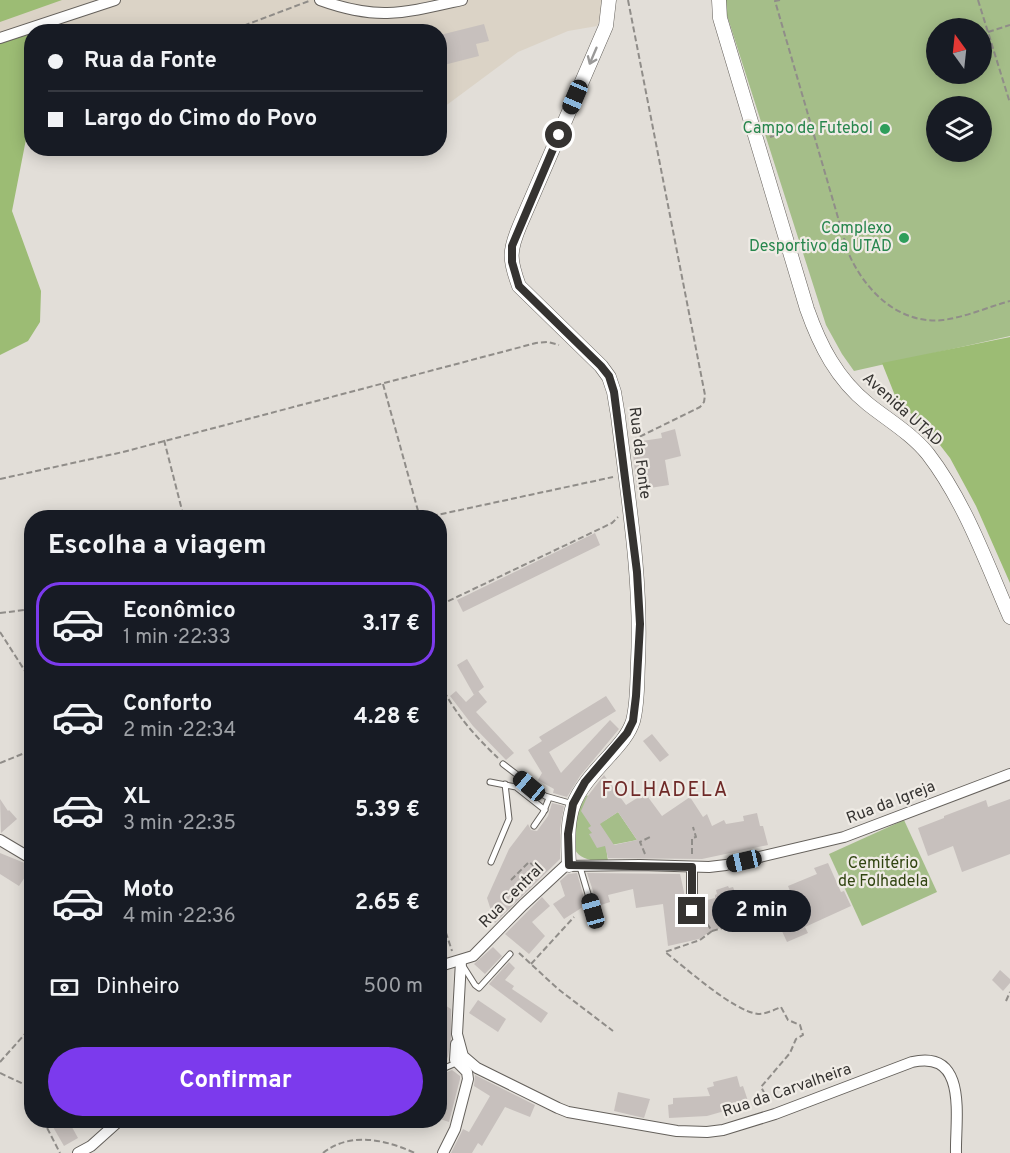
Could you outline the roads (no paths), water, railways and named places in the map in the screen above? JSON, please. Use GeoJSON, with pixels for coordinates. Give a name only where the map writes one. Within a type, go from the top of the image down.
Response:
{"type":"FeatureCollection","features":[{"type":"Feature","properties":{"kind":"street"},"geometry":{"type":"LineString","coordinates":[[42,24],[115,0]]}},
{"type":"Feature","properties":{"kind":"street"},"geometry":{"type":"LineString","coordinates":[[324,1],[353,11],[374,14],[412,11],[462,0]]}},
{"type":"Feature","properties":{"kind":"street","name":"Rua da Fonte"},"geometry":{"type":"LineString","coordinates":[[573,804],[585,782],[623,739],[634,715],[639,600],[622,446],[614,392],[609,376],[576,340],[519,286],[511,251],[520,225],[606,26],[609,0]]}},
{"type":"Feature","properties":{"kind":"street","name":"Avenida UTAD"},"geometry":{"type":"LineString","coordinates":[[708,0],[720,18]]}},
{"type":"Feature","properties":{"kind":"street","name":"Avenida UTAD"},"geometry":{"type":"LineString","coordinates":[[718,0],[720,18],[807,309],[821,346],[852,388],[926,452],[939,469],[964,513],[1010,617]]}},
{"type":"Feature","properties":{"kind":"street"},"geometry":{"type":"LineString","coordinates":[[0,38],[24,30]]}},
{"type":"Feature","properties":{"kind":"street","name":"Rua da Igreja"},"geometry":{"type":"LineString","coordinates":[[574,865],[720,866],[844,837],[1010,774]]}},
{"type":"Feature","properties":{"kind":"street"},"geometry":{"type":"LineString","coordinates":[[573,804],[568,834],[574,865]]}},
{"type":"Feature","properties":{"kind":"street"},"geometry":{"type":"LineString","coordinates":[[0,840],[24,854]]}},
{"type":"Feature","properties":{"kind":"street","name":"Rua Central"},"geometry":{"type":"LineString","coordinates":[[458,962],[477,953],[562,867],[574,865]]}},
{"type":"Feature","properties":{"kind":"street"},"geometry":{"type":"LineString","coordinates":[[692,867],[692,911]]}},
{"type":"Feature","properties":{"kind":"street"},"geometry":{"type":"LineString","coordinates":[[443,1153],[454,1133],[468,1081],[467,1072],[456,1063],[454,1056],[457,1040],[458,962],[447,964]]}},
{"type":"Feature","properties":{"kind":"street","name":"Rua da Carvalheira"},"geometry":{"type":"LineString","coordinates":[[457,1040],[463,1056],[472,1065],[568,1112],[662,1130],[692,1133],[723,1131],[775,1114],[900,1066],[930,1060],[938,1063],[949,1074],[957,1094],[956,1153]]}},
{"type":"Feature","properties":{"kind":"street"},"geometry":{"type":"LineString","coordinates":[[78,1153],[91,1146],[111,1128]]}},
{"type":"Feature","properties":{"kind":"lane"},"geometry":{"type":"LineString","coordinates":[[503,764],[529,786],[549,798],[573,804]]}},
{"type":"Feature","properties":{"kind":"lane"},"geometry":{"type":"LineString","coordinates":[[490,782],[516,787],[545,810]]}},
{"type":"Feature","properties":{"kind":"lane"},"geometry":{"type":"LineString","coordinates":[[491,862],[509,819],[505,784]]}},
{"type":"Feature","properties":{"kind":"lane"},"geometry":{"type":"LineString","coordinates":[[534,826],[545,810],[549,798]]}},
{"type":"Feature","properties":{"kind":"lane"},"geometry":{"type":"LineString","coordinates":[[574,865],[593,911]]}},
{"type":"Feature","properties":{"kind":"lane"},"geometry":{"type":"LineString","coordinates":[[458,962],[478,988],[510,954]]}},
{"type":"Feature","properties":{"kind":"lane"},"geometry":{"type":"LineString","coordinates":[[447,1067],[456,1063]]}},
{"type":"Feature","properties":{"kind":"place","name":"Campo de Futebol"},"geometry":{"type":"Point","coordinates":[885,129]}},
{"type":"Feature","properties":{"kind":"place","name":"Complexo Desportivo da UTAD"},"geometry":{"type":"Point","coordinates":[904,238]}},
{"type":"Feature","properties":{"kind":"district","name":"FOLHADELA"},"geometry":{"type":"Point","coordinates":[665,791]}},
{"type":"Feature","properties":{"kind":"park label","name":"Cemitério de Folhadela"},"geometry":{"type":"Point","coordinates":[883,873]}}]}
